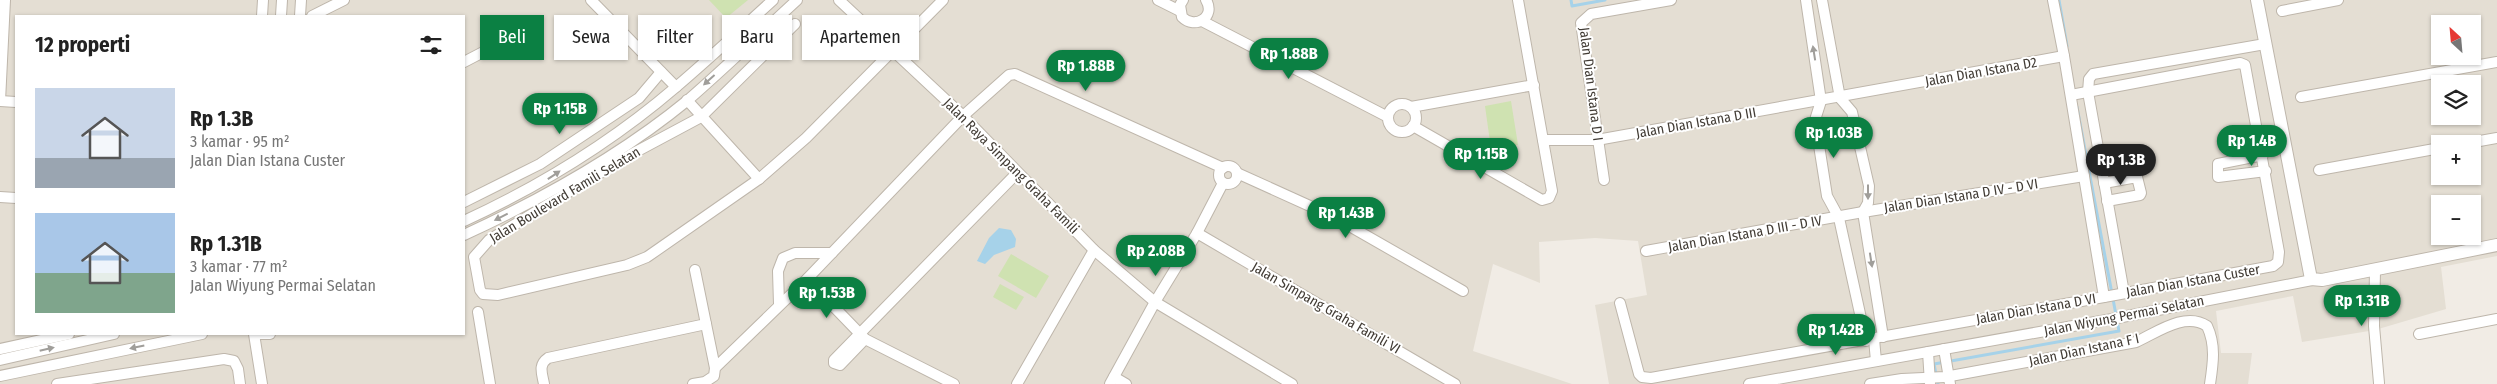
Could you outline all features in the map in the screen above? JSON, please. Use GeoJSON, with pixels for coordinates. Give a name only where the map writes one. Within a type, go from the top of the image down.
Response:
{"type":"FeatureCollection","features":[{"type":"Feature","properties":{"kind":"street"},"geometry":{"type":"LineString","coordinates":[[5,0],[2,20],[0,101],[15,102]]}},
{"type":"Feature","properties":{"kind":"street"},"geometry":{"type":"LineString","coordinates":[[262,15],[263,0]]}},
{"type":"Feature","properties":{"kind":"street"},"geometry":{"type":"LineString","coordinates":[[281,15],[282,0]]}},
{"type":"Feature","properties":{"kind":"street"},"geometry":{"type":"LineString","coordinates":[[300,15],[301,0]]}},
{"type":"Feature","properties":{"kind":"street"},"geometry":{"type":"LineString","coordinates":[[314,15],[344,0]]}},
{"type":"Feature","properties":{"kind":"street"},"geometry":{"type":"LineString","coordinates":[[591,0],[676,87]]}},
{"type":"Feature","properties":{"kind":"street","name":"Jalan Boulevard Famili Selatan"},"geometry":{"type":"LineString","coordinates":[[465,220],[544,181],[628,125],[676,87],[773,0]]}},
{"type":"Feature","properties":{"kind":"street","name":"Jalan Boulevard Famili Selatan"},"geometry":{"type":"LineString","coordinates":[[465,234],[545,194],[622,147],[687,100],[797,0]]}},
{"type":"Feature","properties":{"kind":"street","name":"Jalan Raya Simpang Graha Famili"},"geometry":{"type":"LineString","coordinates":[[839,0],[856,15]]}},
{"type":"Feature","properties":{"kind":"street","name":"Jalan Boulevard Famili Selatan"},"geometry":{"type":"LineString","coordinates":[[919,24],[943,0]]}},
{"type":"Feature","properties":{"kind":"street"},"geometry":{"type":"LineString","coordinates":[[1158,0],[1180,11],[1182,16],[1191,23],[1202,21],[1388,118]]}},
{"type":"Feature","properties":{"kind":"street"},"geometry":{"type":"LineString","coordinates":[[1180,11],[1183,0]]}},
{"type":"Feature","properties":{"kind":"street"},"geometry":{"type":"LineString","coordinates":[[1202,21],[1208,14],[1206,0]]}},
{"type":"Feature","properties":{"kind":"street"},"geometry":{"type":"LineString","coordinates":[[1413,126],[1542,200],[1549,198],[1552,191],[1518,0]]}},
{"type":"Feature","properties":{"kind":"street","name":"Jalan Dian Istana D I"},"geometry":{"type":"LineString","coordinates":[[1604,180],[1581,28],[1583,19],[1592,14],[1671,0]]}},
{"type":"Feature","properties":{"kind":"street"},"geometry":{"type":"LineString","coordinates":[[1806,0],[1821,101],[1815,120],[1827,196],[1840,218]]}},
{"type":"Feature","properties":{"kind":"street"},"geometry":{"type":"LineString","coordinates":[[1822,0],[1840,98],[1852,112],[1869,186],[1868,203],[1863,212],[1876,361]]}},
{"type":"Feature","properties":{"kind":"street"},"geometry":{"type":"LineString","coordinates":[[2053,0],[2064,56]]}},
{"type":"Feature","properties":{"kind":"street"},"geometry":{"type":"LineString","coordinates":[[2257,0],[2308,274],[2312,280]]}},
{"type":"Feature","properties":{"kind":"street"},"geometry":{"type":"LineString","coordinates":[[2282,11],[2338,0]]}},
{"type":"Feature","properties":{"kind":"street"},"geometry":{"type":"LineString","coordinates":[[2,20],[15,20]]}},
{"type":"Feature","properties":{"kind":"street","name":"Jalan Boulevard Famili Selatan"},"geometry":{"type":"LineString","coordinates":[[795,24],[701,117],[630,155],[489,240],[474,257],[480,290],[488,296],[498,295],[638,262],[759,179],[806,138],[882,60]]}},
{"type":"Feature","properties":{"kind":"street"},"geometry":{"type":"LineString","coordinates":[[2115,295],[2107,201],[2087,93],[2089,79],[2093,74],[2265,44]]}},
{"type":"Feature","properties":{"kind":"street"},"geometry":{"type":"LineString","coordinates":[[465,61],[480,54]]}},
{"type":"Feature","properties":{"kind":"street","name":"Jalan Dian Istana D2"},"geometry":{"type":"LineString","coordinates":[[1821,101],[2064,56]]}},
{"type":"Feature","properties":{"kind":"street","name":"Jalan Dian Istana D VI"},"geometry":{"type":"LineString","coordinates":[[1620,303],[1639,374],[1646,378],[2115,295],[2084,176],[2064,56]]}},
{"type":"Feature","properties":{"kind":"street","name":"Jalan Raya Simpang Graha Famili"},"geometry":{"type":"LineString","coordinates":[[904,60],[963,116],[1094,250],[1155,302],[1292,384]]}},
{"type":"Feature","properties":{"kind":"street"},"geometry":{"type":"LineString","coordinates":[[2301,97],[2497,62]]}},
{"type":"Feature","properties":{"kind":"street","name":"Jalan Dian Istana Custer"},"geometry":{"type":"LineString","coordinates":[[2072,95],[2242,64],[2246,68],[2266,171],[2279,252],[2276,264],[2115,295]]}},
{"type":"Feature","properties":{"kind":"street"},"geometry":{"type":"LineString","coordinates":[[465,202],[540,164],[639,98],[661,72]]}},
{"type":"Feature","properties":{"kind":"street"},"geometry":{"type":"LineString","coordinates":[[715,368],[832,253],[963,116],[1003,78],[1016,74],[1223,168],[1233,168],[1237,173],[1332,216],[1463,290]]}},
{"type":"Feature","properties":{"kind":"street"},"geometry":{"type":"LineString","coordinates":[[1411,107],[1534,85]]}},
{"type":"Feature","properties":{"kind":"street"},"geometry":{"type":"LineString","coordinates":[[687,100],[759,179]]}},
{"type":"Feature","properties":{"kind":"street","name":"Jalan Dian Istana D III"},"geometry":{"type":"LineString","coordinates":[[1544,140],[1598,140],[1821,101]]}},
{"type":"Feature","properties":{"kind":"street"},"geometry":{"type":"LineString","coordinates":[[1407,104],[1416,116],[1413,126],[1403,131],[1397,131],[1389,123],[1388,118],[1389,112],[1396,105],[1407,104]]}},
{"type":"Feature","properties":{"kind":"street"},"geometry":{"type":"LineString","coordinates":[[2481,141],[2497,138]]}},
{"type":"Feature","properties":{"kind":"street"},"geometry":{"type":"LineString","coordinates":[[2319,170],[2431,150]]}},
{"type":"Feature","properties":{"kind":"street"},"geometry":{"type":"LineString","coordinates":[[2262,155],[2217,165],[2218,177],[2266,171]]}},
{"type":"Feature","properties":{"kind":"street"},"geometry":{"type":"LineString","coordinates":[[2232,161],[2234,176]]}},
{"type":"Feature","properties":{"kind":"street"},"geometry":{"type":"LineString","coordinates":[[1126,384],[1112,381],[1155,302],[1197,233],[1223,183],[1220,173],[1223,168]]}},
{"type":"Feature","properties":{"kind":"street"},"geometry":{"type":"LineString","coordinates":[[862,337],[1017,173]]}},
{"type":"Feature","properties":{"kind":"street"},"geometry":{"type":"LineString","coordinates":[[1223,183],[1233,183],[1237,173]]}},
{"type":"Feature","properties":{"kind":"street","name":"Jalan Dian Istana D IV - D VI"},"geometry":{"type":"LineString","coordinates":[[1840,218],[1863,212],[2084,176]]}},
{"type":"Feature","properties":{"kind":"street"},"geometry":{"type":"LineString","coordinates":[[2104,183],[2137,178],[2142,193],[2140,195],[2107,201]]}},
{"type":"Feature","properties":{"kind":"street"},"geometry":{"type":"LineString","coordinates":[[0,197],[15,198]]}},
{"type":"Feature","properties":{"kind":"street","name":"Jalan Dian Istana D III - D IV"},"geometry":{"type":"LineString","coordinates":[[1646,251],[1840,218],[1874,339]]}},
{"type":"Feature","properties":{"kind":"street","name":"Jalan Simpang Graha Famili VI"},"geometry":{"type":"LineString","coordinates":[[1197,233],[1450,383]]}},
{"type":"Feature","properties":{"kind":"street","name":"Jalan Wiyung Permai Selatan"},"geometry":{"type":"LineString","coordinates":[[1749,384],[1928,352],[1944,352],[2497,245]]}},
{"type":"Feature","properties":{"kind":"street"},"geometry":{"type":"LineString","coordinates":[[1017,384],[1094,250]]}},
{"type":"Feature","properties":{"kind":"street"},"geometry":{"type":"LineString","coordinates":[[779,304],[778,271],[783,258],[795,253],[832,253]]}},
{"type":"Feature","properties":{"kind":"street"},"geometry":{"type":"LineString","coordinates":[[693,384],[710,380],[714,376],[715,368],[695,270]]}},
{"type":"Feature","properties":{"kind":"street"},"geometry":{"type":"LineString","coordinates":[[2375,270],[2374,326],[2379,383]]}},
{"type":"Feature","properties":{"kind":"street"},"geometry":{"type":"LineString","coordinates":[[806,279],[862,337],[954,384]]}},
{"type":"Feature","properties":{"kind":"street"},"geometry":{"type":"LineString","coordinates":[[478,312],[490,384]]}},
{"type":"Feature","properties":{"kind":"street"},"geometry":{"type":"LineString","coordinates":[[2419,334],[2497,319]]}},
{"type":"Feature","properties":{"kind":"street","name":"Jalan Dian Istana F I"},"geometry":{"type":"LineString","coordinates":[[1870,384],[1902,379],[1930,380],[2136,342],[2160,328],[2194,321],[2207,326],[2210,332],[2215,356],[2210,384]]}},
{"type":"Feature","properties":{"kind":"street"},"geometry":{"type":"LineString","coordinates":[[544,384],[541,368],[542,362],[548,358],[706,324]]}},
{"type":"Feature","properties":{"kind":"street"},"geometry":{"type":"LineString","coordinates":[[0,349],[63,335]]}},
{"type":"Feature","properties":{"kind":"street"},"geometry":{"type":"LineString","coordinates":[[0,360],[110,335]]}},
{"type":"Feature","properties":{"kind":"street"},"geometry":{"type":"LineString","coordinates":[[0,376],[197,335]]}},
{"type":"Feature","properties":{"kind":"street"},"geometry":{"type":"LineString","coordinates":[[254,335],[262,384]]}},
{"type":"Feature","properties":{"kind":"street"},"geometry":{"type":"LineString","coordinates":[[1928,352],[1930,380]]}},
{"type":"Feature","properties":{"kind":"street"},"geometry":{"type":"LineString","coordinates":[[1944,352],[1948,377]]}},
{"type":"Feature","properties":{"kind":"street"},"geometry":{"type":"LineString","coordinates":[[58,384],[224,359],[234,362],[238,369],[240,384]]}},
{"type":"Feature","properties":{"kind":"shaded area"},"geometry":{"type":"Polygon","coordinates":[[[0,0],[2497,0],[2497,256],[2441,267],[2446,309],[2375,330],[2302,342],[2293,296],[2216,311],[2221,353],[2252,353],[2248,384],[1609,384],[1595,305],[1647,295],[1638,241],[1595,238],[1539,242],[1540,283],[1493,264],[1473,351],[1572,384],[0,384],[0,0]]]}},
{"type":"Feature","properties":{"kind":"green space"},"geometry":{"type":"Polygon","coordinates":[[[709,0],[748,0],[730,15],[723,15],[709,0]]]}},
{"type":"Feature","properties":{"kind":"green space"},"geometry":{"type":"Polygon","coordinates":[[[1511,101],[1518,145],[1491,149],[1485,106],[1511,101]]]}},
{"type":"Feature","properties":{"kind":"green space"},"geometry":{"type":"Polygon","coordinates":[[[1011,254],[1049,276],[1036,298],[998,276],[1011,254]]]}},
{"type":"Feature","properties":{"kind":"green space"},"geometry":{"type":"Polygon","coordinates":[[[1000,284],[1024,297],[1016,310],[993,297],[1000,284]]]}},
{"type":"Feature","properties":{"kind":"water"},"geometry":{"type":"Polygon","coordinates":[[[999,228],[1011,230],[1016,239],[1015,247],[994,255],[985,264],[977,261],[989,238],[999,228]]]}},
{"type":"Feature","properties":{"kind":"waterway"},"geometry":{"type":"LineString","coordinates":[[1571,0],[1572,6],[1605,0]]}},
{"type":"Feature","properties":{"kind":"waterway"},"geometry":{"type":"LineString","coordinates":[[2059,0],[2067,46]]}},
{"type":"Feature","properties":{"kind":"waterway"},"geometry":{"type":"LineString","coordinates":[[1938,384],[1934,364],[2119,331],[2077,107]]}}]}
